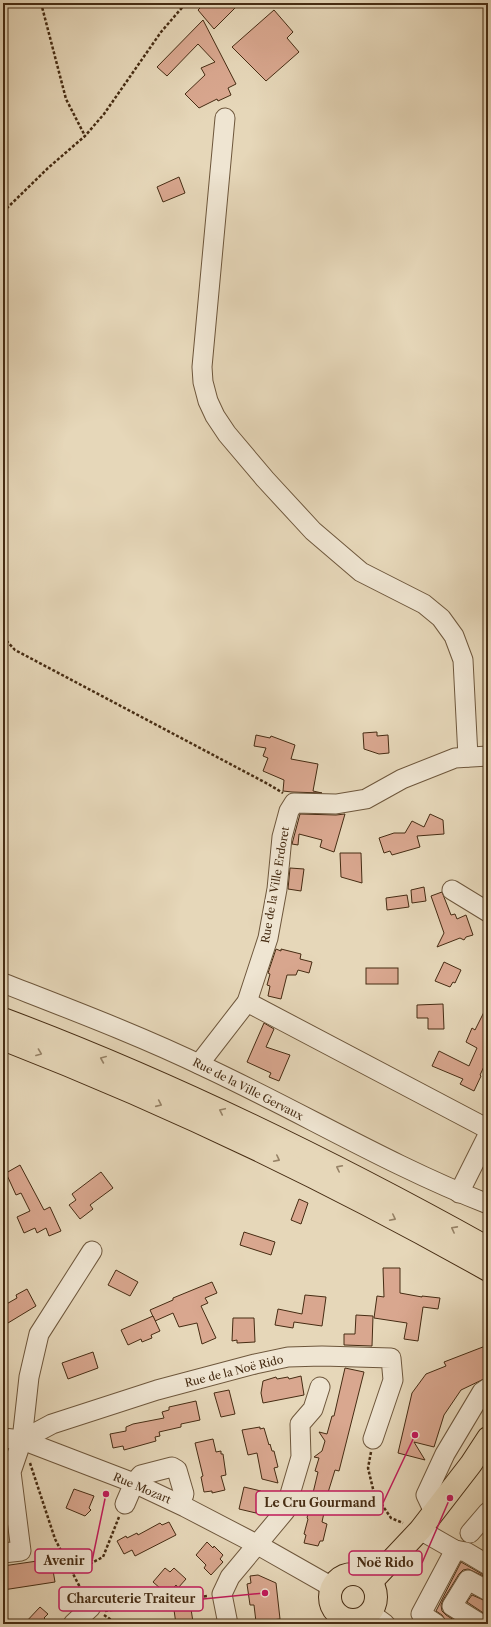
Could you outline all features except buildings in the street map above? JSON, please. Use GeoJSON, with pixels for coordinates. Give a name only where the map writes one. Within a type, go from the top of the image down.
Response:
{"type":"FeatureCollection","features":[{"type":"Feature","properties":{"kind":"main road"},"geometry":{"type":"LineString","coordinates":[[3,1019],[121,1066],[240,1119],[374,1186],[488,1248]]}},
{"type":"Feature","properties":{"kind":"main road"},"geometry":{"type":"LineString","coordinates":[[3,1039],[79,1069],[241,1141],[434,1240],[488,1270]]}},
{"type":"Feature","properties":{"kind":"main road"},"geometry":{"type":"LineString","coordinates":[[371,1582],[420,1530],[472,1464],[488,1438]]}},
{"type":"Feature","properties":{"kind":"main road"},"geometry":{"type":"LineString","coordinates":[[358,1574],[371,1582],[377,1594],[374,1608],[378,1618],[340,1621],[332,1607],[330,1594],[336,1581],[343,1576],[358,1574]]}},
{"type":"Feature","properties":{"kind":"street"},"geometry":{"type":"LineString","coordinates":[[225,118],[202,361],[203,382],[208,401],[215,416],[227,434],[265,479],[313,531],[361,572],[424,604],[441,618],[454,636],[463,660],[468,757]]}},
{"type":"Feature","properties":{"kind":"street"},"geometry":{"type":"LineString","coordinates":[[294,803],[336,804],[366,799],[402,779],[455,758],[488,756]]}},
{"type":"Feature","properties":{"kind":"street","name":"Rue de la Ville Erdoret"},"geometry":{"type":"LineString","coordinates":[[199,1064],[247,1002],[268,938],[277,889],[282,837],[289,811],[294,803]]}},
{"type":"Feature","properties":{"kind":"street"},"geometry":{"type":"LineString","coordinates":[[452,890],[488,912]]}},
{"type":"Feature","properties":{"kind":"street","name":"Rue de la Ville Gervaux"},"geometry":{"type":"LineString","coordinates":[[3,983],[127,1032],[199,1064],[361,1147],[459,1193],[488,1204]]}},
{"type":"Feature","properties":{"kind":"street"},"geometry":{"type":"LineString","coordinates":[[247,1002],[488,1129]]}},
{"type":"Feature","properties":{"kind":"street"},"geometry":{"type":"LineString","coordinates":[[459,1193],[488,1134]]}},
{"type":"Feature","properties":{"kind":"street"},"geometry":{"type":"LineString","coordinates":[[3,1553],[21,1550],[12,1472],[22,1440],[29,1377],[39,1334],[92,1251]]}},
{"type":"Feature","properties":{"kind":"street","name":"Rue de la Noë Rido"},"geometry":{"type":"LineString","coordinates":[[22,1440],[52,1424],[157,1390],[255,1364],[288,1357],[322,1356],[391,1358],[392,1380],[373,1439]]}},
{"type":"Feature","properties":{"kind":"street"},"geometry":{"type":"LineString","coordinates":[[228,1624],[222,1594],[230,1577],[285,1511],[301,1457],[300,1424],[313,1409],[320,1387]]}},
{"type":"Feature","properties":{"kind":"street"},"geometry":{"type":"LineString","coordinates":[[434,1512],[426,1495],[445,1454],[482,1392],[488,1388]]}},
{"type":"Feature","properties":{"kind":"street"},"geometry":{"type":"LineString","coordinates":[[3,1438],[22,1440]]}},
{"type":"Feature","properties":{"kind":"street","name":"Rue Mozart"},"geometry":{"type":"LineString","coordinates":[[22,1440],[134,1483],[180,1504],[258,1545],[332,1587]]}},
{"type":"Feature","properties":{"kind":"street"},"geometry":{"type":"LineString","coordinates":[[125,1504],[134,1483],[140,1475],[172,1467],[177,1470],[184,1494],[180,1504]]}},
{"type":"Feature","properties":{"kind":"street"},"geometry":{"type":"LineString","coordinates":[[470,1533],[488,1512]]}},
{"type":"Feature","properties":{"kind":"street"},"geometry":{"type":"LineString","coordinates":[[420,1530],[455,1550],[466,1552],[488,1565]]}},
{"type":"Feature","properties":{"kind":"street"},"geometry":{"type":"LineString","coordinates":[[436,1624],[421,1614],[455,1550]]}},
{"type":"Feature","properties":{"kind":"street"},"geometry":{"type":"LineString","coordinates":[[481,1624],[452,1606],[468,1580],[488,1591]]}},
{"type":"Feature","properties":{"kind":"street"},"geometry":{"type":"LineString","coordinates":[[73,1624],[95,1609]]}},
{"type":"Feature","properties":{"kind":"path"},"geometry":{"type":"LineString","coordinates":[[41,3],[66,99],[85,136]]}},
{"type":"Feature","properties":{"kind":"path"},"geometry":{"type":"LineString","coordinates":[[3,212],[48,168],[85,136],[104,114],[161,32],[186,3]]}},
{"type":"Feature","properties":{"kind":"path"},"geometry":{"type":"LineString","coordinates":[[3,637],[15,650],[268,784],[280,791],[294,803]]}},
{"type":"Feature","properties":{"kind":"path"},"geometry":{"type":"LineString","coordinates":[[373,1439],[368,1468],[374,1493],[391,1518],[420,1530]]}},
{"type":"Feature","properties":{"kind":"path"},"geometry":{"type":"LineString","coordinates":[[22,1440],[55,1539],[72,1573],[95,1609],[154,1605],[222,1594]]}},
{"type":"Feature","properties":{"kind":"path"},"geometry":{"type":"LineString","coordinates":[[72,1573],[103,1557],[125,1504]]}},
{"type":"Feature","properties":{"kind":"place","name":"Le Cru Gourmand"},"geometry":{"type":"Point","coordinates":[415,1435]}},
{"type":"Feature","properties":{"kind":"place","name":"Avenir"},"geometry":{"type":"Point","coordinates":[106,1494]}},
{"type":"Feature","properties":{"kind":"place","name":"Noë Rido"},"geometry":{"type":"Point","coordinates":[450,1498]}},
{"type":"Feature","properties":{"kind":"place","name":"Charcuterie Traiteur"},"geometry":{"type":"Point","coordinates":[265,1593]}}]}
